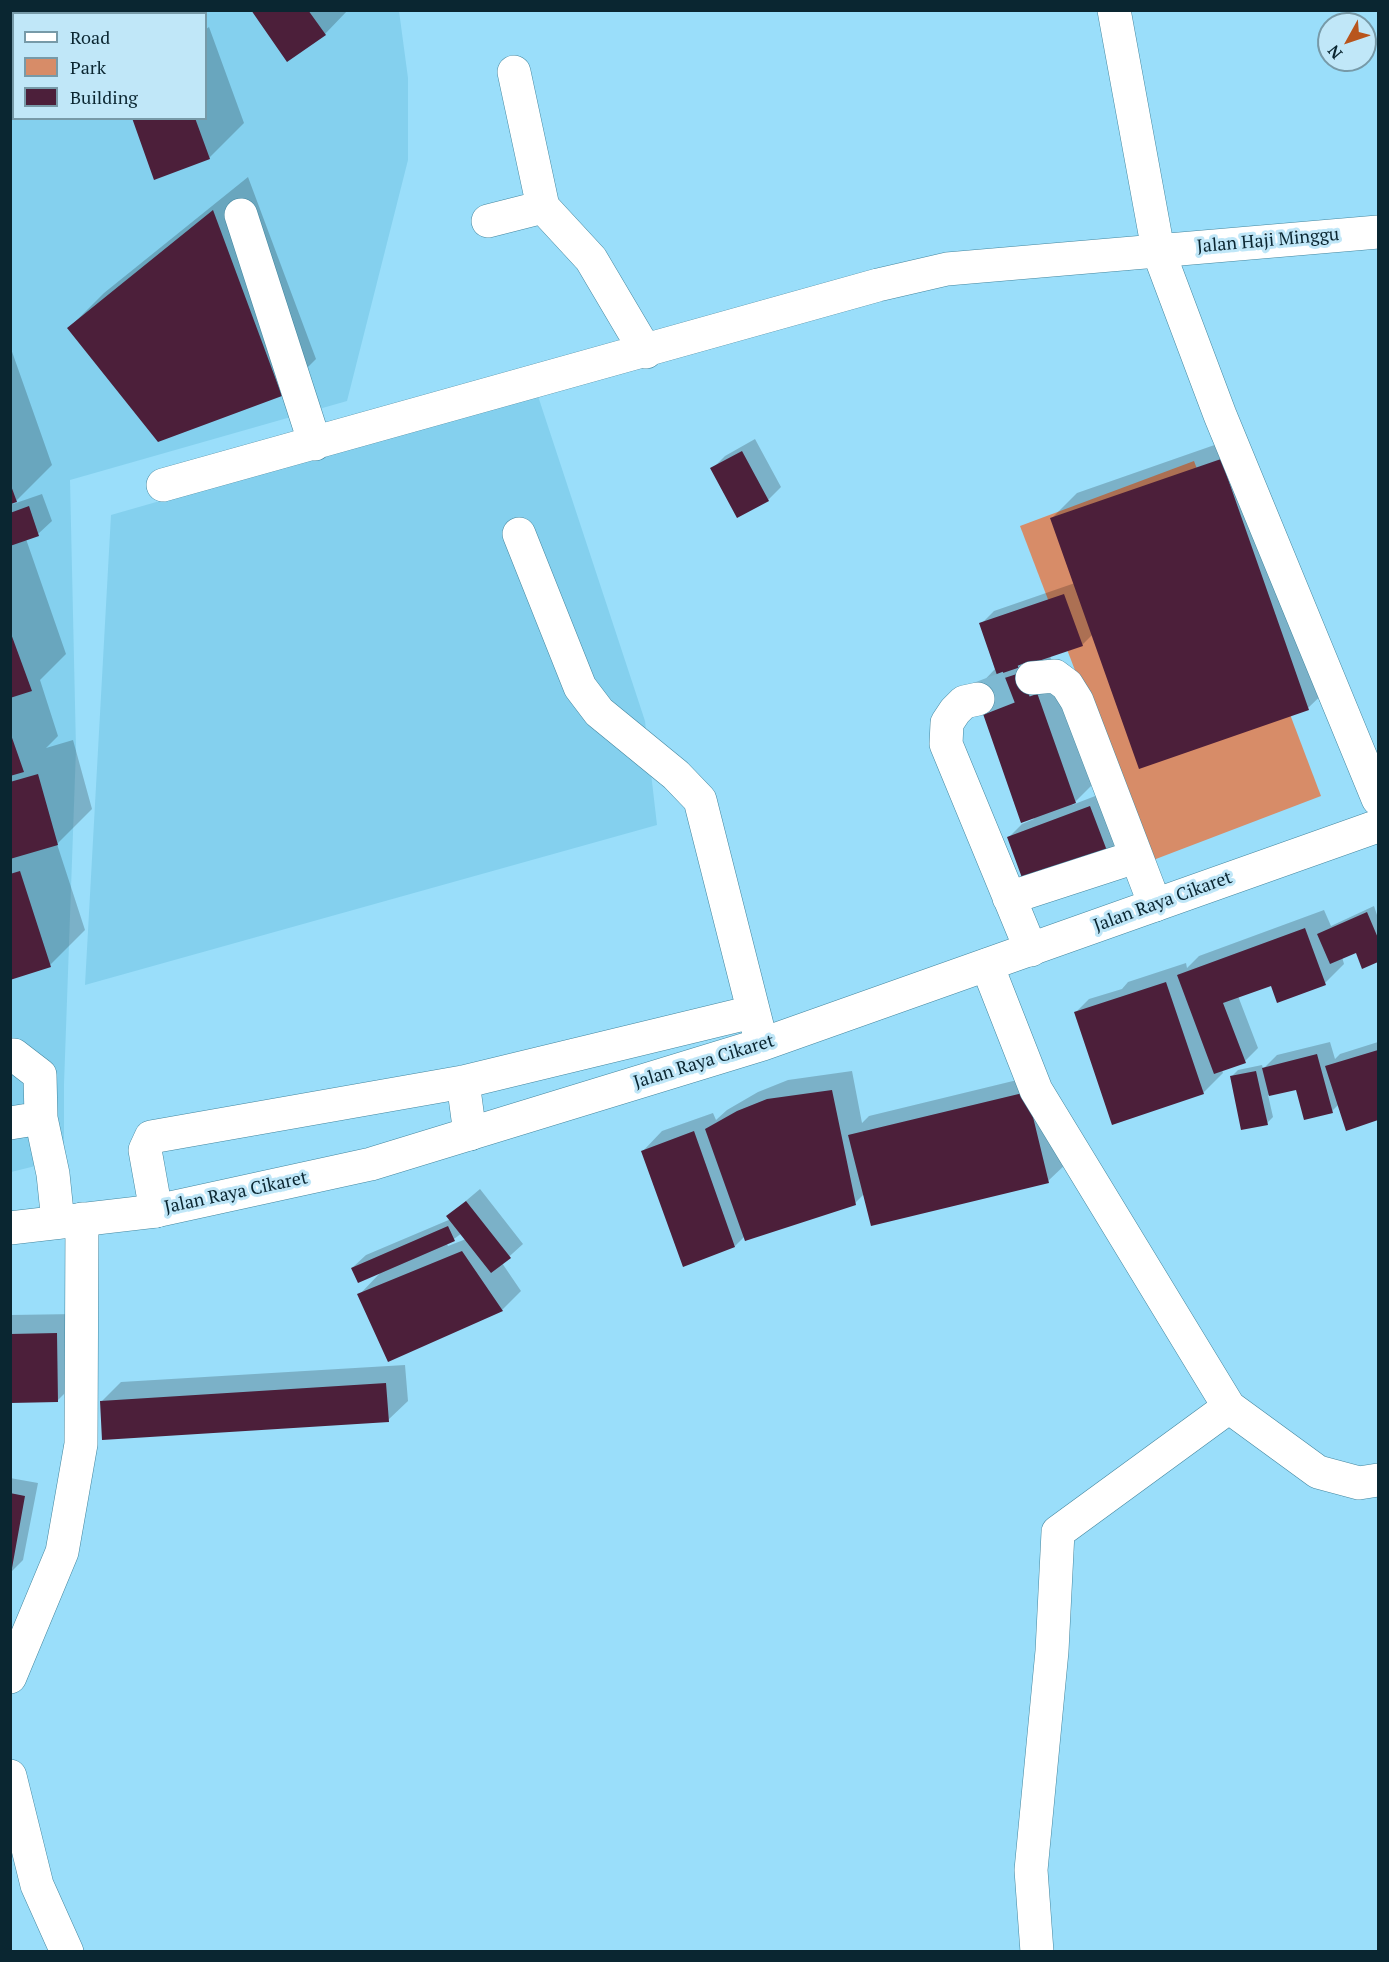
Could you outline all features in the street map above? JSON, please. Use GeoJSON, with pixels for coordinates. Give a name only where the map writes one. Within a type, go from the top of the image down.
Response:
{"type":"FeatureCollection","features":[{"type":"Feature","properties":{"kind":"street"},"geometry":{"type":"LineString","coordinates":[[1114,10],[1158,250],[1220,415],[1378,799]]}},
{"type":"Feature","properties":{"kind":"street"},"geometry":{"type":"LineString","coordinates":[[514,72],[543,207],[591,259],[646,352]]}},
{"type":"Feature","properties":{"kind":"street"},"geometry":{"type":"LineString","coordinates":[[488,221],[543,207]]}},
{"type":"Feature","properties":{"kind":"street"},"geometry":{"type":"LineString","coordinates":[[241,215],[315,444]]}},
{"type":"Feature","properties":{"kind":"street","name":"Jalan Haji Minggu"},"geometry":{"type":"LineString","coordinates":[[163,485],[646,352],[878,285],[946,269],[1378,232]]}},
{"type":"Feature","properties":{"kind":"street"},"geometry":{"type":"LineString","coordinates":[[519,534],[580,687],[599,712],[676,775],[700,800],[752,1012],[763,1044]]}},
{"type":"Feature","properties":{"kind":"street"},"geometry":{"type":"LineString","coordinates":[[1032,678],[1055,676],[1067,685],[1077,700],[1134,857],[1155,905]]}},
{"type":"Feature","properties":{"kind":"street"},"geometry":{"type":"LineString","coordinates":[[978,699],[964,702],[955,711],[947,723],[946,744],[1031,950]]}},
{"type":"Feature","properties":{"kind":"street","name":"Jalan Raya Cikaret"},"geometry":{"type":"LineString","coordinates":[[10,1228],[156,1211],[371,1164],[763,1044],[1378,826]]}},
{"type":"Feature","properties":{"kind":"street"},"geometry":{"type":"LineString","coordinates":[[1009,898],[1134,857]]}},
{"type":"Feature","properties":{"kind":"street"},"geometry":{"type":"LineString","coordinates":[[987,965],[1036,1090],[1229,1407],[1318,1472],[1359,1483],[1378,1480]]}},
{"type":"Feature","properties":{"kind":"street"},"geometry":{"type":"LineString","coordinates":[[156,1211],[145,1150],[151,1137],[463,1082],[752,1012]]}},
{"type":"Feature","properties":{"kind":"street"},"geometry":{"type":"LineString","coordinates":[[10,1055],[14,1055],[40,1075],[26,1121],[53,1174],[70,1220],[81,1444],[62,1552],[10,1677]]}},
{"type":"Feature","properties":{"kind":"street"},"geometry":{"type":"LineString","coordinates":[[463,1082],[470,1134]]}},
{"type":"Feature","properties":{"kind":"street"},"geometry":{"type":"LineString","coordinates":[[1037,1952],[1031,1870],[1051,1663],[1058,1532],[1229,1407]]}},
{"type":"Feature","properties":{"kind":"street"},"geometry":{"type":"LineString","coordinates":[[10,1776],[37,1884],[67,1952]]}},
{"type":"Feature","properties":{"kind":"shaded area"},"geometry":{"type":"Polygon","coordinates":[[[10,11],[399,11],[408,78],[408,160],[347,401],[70,480],[76,749],[64,1084],[64,1159],[11,1172],[10,11]]]}},
{"type":"Feature","properties":{"kind":"shaded area"},"geometry":{"type":"Polygon","coordinates":[[[537,393],[645,721],[657,825],[85,985],[111,515],[537,393]]]}},
{"type":"Feature","properties":{"kind":"green space"},"geometry":{"type":"Polygon","coordinates":[[[1194,461],[1321,796],[1148,862],[1020,526],[1194,461]]]}},
{"type":"Feature","properties":{"kind":"building"},"geometry":{"type":"Polygon","coordinates":[[[62,10],[173,10],[174,12],[62,12],[62,10]]]}},
{"type":"Feature","properties":{"kind":"building"},"geometry":{"type":"Polygon","coordinates":[[[251,10],[308,10],[326,35],[287,62],[251,10]]]}},
{"type":"Feature","properties":{"kind":"building"},"geometry":{"type":"Polygon","coordinates":[[[133,120],[196,120],[210,159],[154,180],[133,120]]]}},
{"type":"Feature","properties":{"kind":"building"},"geometry":{"type":"Polygon","coordinates":[[[213,210],[282,396],[158,442],[67,328],[213,210]]]}},
{"type":"Feature","properties":{"kind":"building"},"geometry":{"type":"Polygon","coordinates":[[[742,451],[769,501],[737,518],[710,468],[742,451]]]}},
{"type":"Feature","properties":{"kind":"building"},"geometry":{"type":"Polygon","coordinates":[[[1221,459],[1309,710],[1139,769],[1050,518],[1221,459]]]}},
{"type":"Feature","properties":{"kind":"building"},"geometry":{"type":"Polygon","coordinates":[[[10,483],[17,502],[10,504],[10,483]]]}},
{"type":"Feature","properties":{"kind":"building"},"geometry":{"type":"Polygon","coordinates":[[[29,506],[39,536],[10,546],[10,513],[29,506]]]}},
{"type":"Feature","properties":{"kind":"building"},"geometry":{"type":"Polygon","coordinates":[[[1064,594],[1083,646],[997,675],[979,623],[1064,594]]]}},
{"type":"Feature","properties":{"kind":"building"},"geometry":{"type":"Polygon","coordinates":[[[10,631],[32,691],[10,698],[10,631]]]}},
{"type":"Feature","properties":{"kind":"building"},"geometry":{"type":"Polygon","coordinates":[[[1029,670],[1076,803],[1021,823],[974,688],[1029,670]]]}},
{"type":"Feature","properties":{"kind":"building"},"geometry":{"type":"Polygon","coordinates":[[[10,732],[24,772],[10,776],[10,732]]]}},
{"type":"Feature","properties":{"kind":"building"},"geometry":{"type":"Polygon","coordinates":[[[38,774],[58,845],[10,859],[10,782],[38,774]]]}},
{"type":"Feature","properties":{"kind":"building"},"geometry":{"type":"Polygon","coordinates":[[[1090,806],[1109,856],[1025,886],[1007,837],[1090,806]]]}},
{"type":"Feature","properties":{"kind":"building"},"geometry":{"type":"Polygon","coordinates":[[[20,871],[51,967],[10,980],[10,874],[20,871]]]}},
{"type":"Feature","properties":{"kind":"building"},"geometry":{"type":"Polygon","coordinates":[[[1367,912],[1378,938],[1378,962],[1362,969],[1356,953],[1330,964],[1317,934],[1367,912]]]}},
{"type":"Feature","properties":{"kind":"building"},"geometry":{"type":"Polygon","coordinates":[[[1305,928],[1326,985],[1277,1003],[1271,986],[1223,1003],[1246,1063],[1214,1074],[1177,975],[1305,928]]]}},
{"type":"Feature","properties":{"kind":"building"},"geometry":{"type":"Polygon","coordinates":[[[1166,982],[1204,1094],[1112,1125],[1074,1012],[1166,982]]]}},
{"type":"Feature","properties":{"kind":"building"},"geometry":{"type":"Polygon","coordinates":[[[1378,1050],[1378,1120],[1346,1131],[1325,1066],[1378,1050]]]}},
{"type":"Feature","properties":{"kind":"building"},"geometry":{"type":"Polygon","coordinates":[[[1317,1054],[1333,1113],[1304,1120],[1296,1090],[1269,1096],[1262,1068],[1317,1054]]]}},
{"type":"Feature","properties":{"kind":"building"},"geometry":{"type":"Polygon","coordinates":[[[1256,1071],[1268,1125],[1241,1130],[1230,1076],[1256,1071]]]}},
{"type":"Feature","properties":{"kind":"building"},"geometry":{"type":"Polygon","coordinates":[[[832,1090],[856,1205],[745,1241],[705,1129],[737,1111],[767,1099],[832,1090]]]}},
{"type":"Feature","properties":{"kind":"building"},"geometry":{"type":"Polygon","coordinates":[[[1027,1092],[1049,1183],[871,1226],[848,1135],[1027,1092]]]}},
{"type":"Feature","properties":{"kind":"building"},"geometry":{"type":"Polygon","coordinates":[[[694,1131],[735,1247],[683,1267],[641,1151],[694,1131]]]}},
{"type":"Feature","properties":{"kind":"building"},"geometry":{"type":"Polygon","coordinates":[[[466,1201],[511,1258],[491,1273],[446,1216],[466,1201]]]}},
{"type":"Feature","properties":{"kind":"building"},"geometry":{"type":"Polygon","coordinates":[[[448,1226],[455,1241],[358,1283],[351,1268],[448,1226]]]}},
{"type":"Feature","properties":{"kind":"building"},"geometry":{"type":"Polygon","coordinates":[[[462,1251],[503,1311],[388,1362],[357,1294],[462,1251]]]}},
{"type":"Feature","properties":{"kind":"building"},"geometry":{"type":"Polygon","coordinates":[[[57,1333],[58,1402],[10,1403],[10,1334],[57,1333]]]}},
{"type":"Feature","properties":{"kind":"building"},"geometry":{"type":"Polygon","coordinates":[[[386,1383],[389,1422],[102,1440],[100,1401],[386,1383]]]}},
{"type":"Feature","properties":{"kind":"building"},"geometry":{"type":"Polygon","coordinates":[[[10,1493],[25,1496],[12,1568],[10,1568],[10,1493]]]}},
{"type":"Feature","properties":{"kind":"tunnel"},"geometry":{"type":"LineString","coordinates":[[978,699],[1032,678]]}}]}
